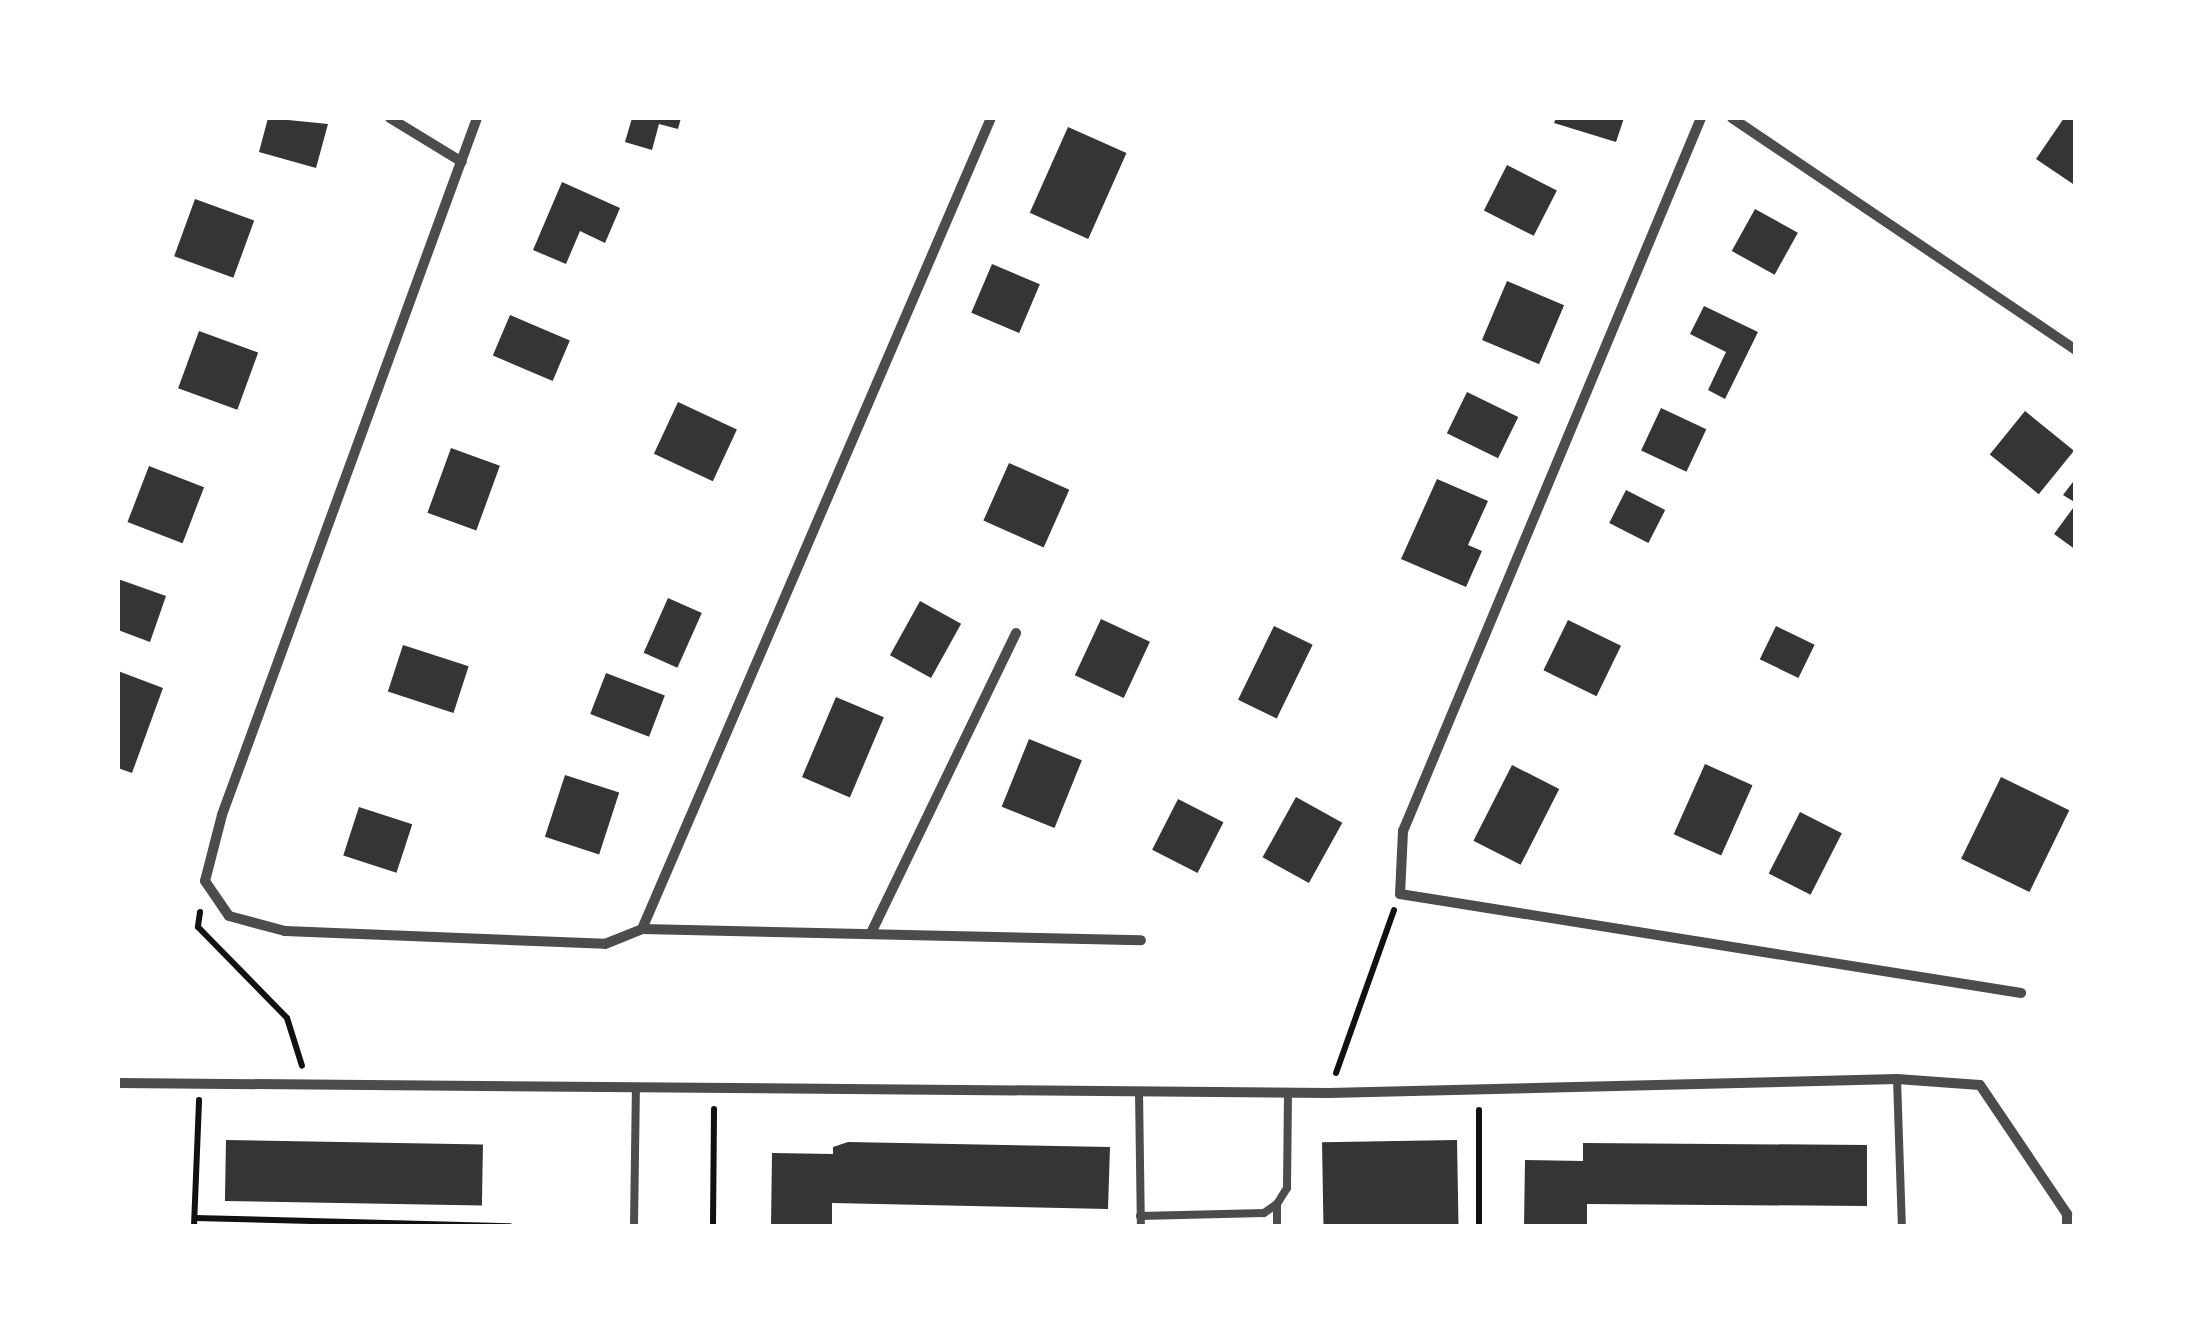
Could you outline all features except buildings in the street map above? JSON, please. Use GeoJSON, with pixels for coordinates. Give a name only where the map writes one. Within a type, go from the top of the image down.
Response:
{"type":"FeatureCollection","features":[{"type":"Feature","properties":{"kind":"street"},"geometry":{"type":"LineString","coordinates":[[390,118],[462,162]]}},
{"type":"Feature","properties":{"kind":"street"},"geometry":{"type":"LineString","coordinates":[[477,118],[222,816],[204,881],[229,916],[285,931],[605,944],[642,929],[872,931],[1142,940]]}},
{"type":"Feature","properties":{"kind":"street"},"geometry":{"type":"LineString","coordinates":[[642,929],[991,118]]}},
{"type":"Feature","properties":{"kind":"street"},"geometry":{"type":"LineString","coordinates":[[1701,118],[1403,831],[1400,894],[2021,994]]}},
{"type":"Feature","properties":{"kind":"street"},"geometry":{"type":"LineString","coordinates":[[1732,118],[2076,350]]}},
{"type":"Feature","properties":{"kind":"street"},"geometry":{"type":"LineString","coordinates":[[872,931],[1016,633]]}},
{"type":"Feature","properties":{"kind":"street"},"geometry":{"type":"LineString","coordinates":[[118,1083],[1329,1093],[1896,1078],[1980,1085],[2067,1214],[2066,1226]]}},
{"type":"Feature","properties":{"kind":"lane"},"geometry":{"type":"LineString","coordinates":[[1896,1078],[1902,1226]]}},
{"type":"Feature","properties":{"kind":"lane"},"geometry":{"type":"LineString","coordinates":[[634,1226],[636,1089]]}},
{"type":"Feature","properties":{"kind":"lane"},"geometry":{"type":"LineString","coordinates":[[1140,1091],[1141,1226]]}},
{"type":"Feature","properties":{"kind":"lane"},"geometry":{"type":"LineString","coordinates":[[1140,1216],[1264,1213],[1277,1204],[1287,1188],[1288,1092]]}},
{"type":"Feature","properties":{"kind":"lane"},"geometry":{"type":"LineString","coordinates":[[1277,1204],[1277,1226]]}},
{"type":"Feature","properties":{"kind":"path"},"geometry":{"type":"LineString","coordinates":[[204,881],[198,927],[287,1018],[308,1086]]}},
{"type":"Feature","properties":{"kind":"path"},"geometry":{"type":"LineString","coordinates":[[1329,1093],[1400,894]]}},
{"type":"Feature","properties":{"kind":"path"},"geometry":{"type":"LineString","coordinates":[[200,1084],[194,1222],[510,1226]]}},
{"type":"Feature","properties":{"kind":"path"},"geometry":{"type":"LineString","coordinates":[[713,1226],[714,1088]]}},
{"type":"Feature","properties":{"kind":"path"},"geometry":{"type":"LineString","coordinates":[[1479,1226],[1480,1089]]}}]}
